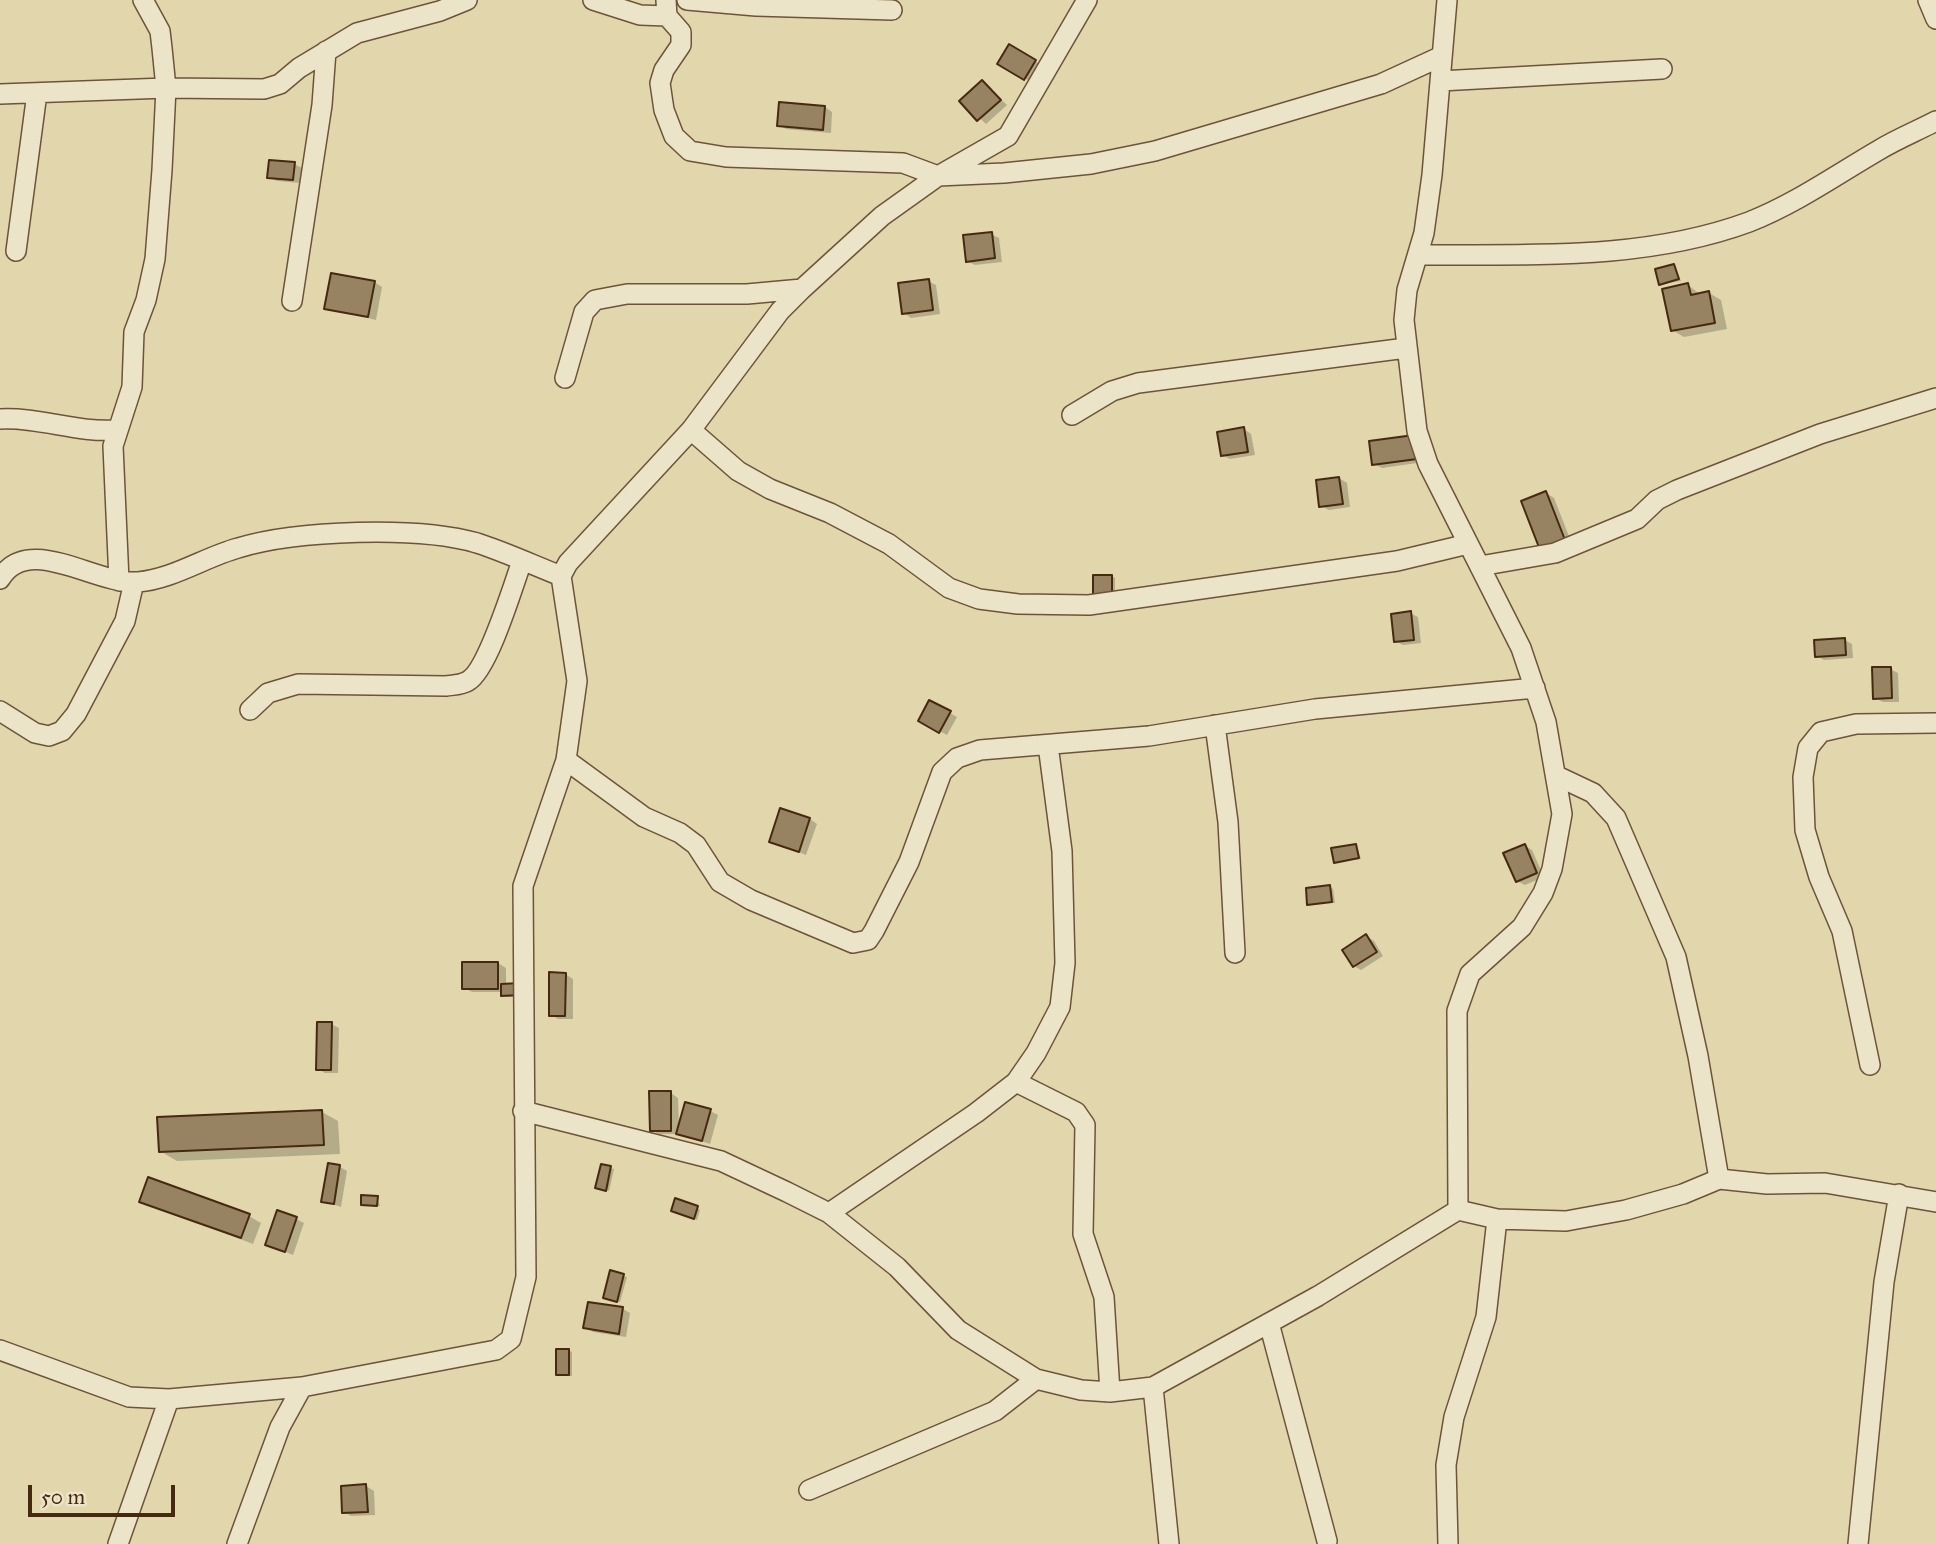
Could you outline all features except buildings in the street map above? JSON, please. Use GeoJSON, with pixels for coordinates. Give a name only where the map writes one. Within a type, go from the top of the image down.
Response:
{"type":"FeatureCollection","features":[{"type":"Feature","properties":{"kind":"street"},"geometry":{"type":"LineString","coordinates":[[0,711],[36,733],[49,736],[62,731],[76,714],[125,621],[126,581],[113,467],[116,430],[132,387],[134,332],[146,300],[155,259],[166,88],[160,31],[143,0]]}},
{"type":"Feature","properties":{"kind":"street"},"geometry":{"type":"LineString","coordinates":[[0,94],[166,88],[264,89],[280,84],[326,51],[357,33],[440,11],[467,0]]}},
{"type":"Feature","properties":{"kind":"street"},"geometry":{"type":"LineString","coordinates":[[593,0],[640,15],[667,8],[681,32],[681,45],[664,70],[660,83],[664,110],[674,136],[690,151],[726,157],[904,163],[938,176],[1004,173],[1091,164],[1155,151],[1381,84],[1442,56]]}},
{"type":"Feature","properties":{"kind":"street"},"geometry":{"type":"LineString","coordinates":[[687,0],[756,6],[892,10]]}},
{"type":"Feature","properties":{"kind":"street"},"geometry":{"type":"LineString","coordinates":[[0,1350],[129,1396],[169,1399],[302,1387],[496,1350],[511,1339],[526,1277],[523,886],[566,760],[577,681],[561,576],[568,563],[691,430],[780,311],[802,289],[882,216],[938,176],[1008,136],[1087,0]]}},
{"type":"Feature","properties":{"kind":"street"},"geometry":{"type":"LineString","coordinates":[[1447,0],[1432,175],[1418,255],[1407,290],[1404,320],[1417,431],[1428,464],[1521,648],[1546,722],[1562,814],[1552,869],[1543,892],[1522,927],[1470,974],[1457,1011],[1458,1210]]}},
{"type":"Feature","properties":{"kind":"street"},"geometry":{"type":"LineString","coordinates":[[1928,0],[1936,19]]}},
{"type":"Feature","properties":{"kind":"street"},"geometry":{"type":"LineString","coordinates":[[292,301],[322,105],[326,51]]}},
{"type":"Feature","properties":{"kind":"street"},"geometry":{"type":"LineString","coordinates":[[1440,81],[1662,69]]}},
{"type":"Feature","properties":{"kind":"street"},"geometry":{"type":"LineString","coordinates":[[16,251],[37,93]]}},
{"type":"Feature","properties":{"kind":"street"},"geometry":{"type":"LineString","coordinates":[[1418,255],[1608,252],[1702,237],[1751,221],[1801,197],[1881,148],[1936,121]]}},
{"type":"Feature","properties":{"kind":"street"},"geometry":{"type":"LineString","coordinates":[[565,378],[584,312],[595,300],[627,294],[747,294],[802,289]]}},
{"type":"Feature","properties":{"kind":"street"},"geometry":{"type":"LineString","coordinates":[[1072,415],[1112,391],[1138,383],[1406,348]]}},
{"type":"Feature","properties":{"kind":"street"},"geometry":{"type":"LineString","coordinates":[[1480,566],[1555,553],[1637,519],[1657,500],[1677,490],[1819,434],[1936,398]]}},
{"type":"Feature","properties":{"kind":"street"},"geometry":{"type":"LineString","coordinates":[[0,419],[46,422],[92,432],[116,430]]}},
{"type":"Feature","properties":{"kind":"street"},"geometry":{"type":"LineString","coordinates":[[691,430],[738,471],[770,489],[830,513],[889,544],[948,588],[979,599],[1018,604],[1089,605],[1397,561],[1468,544]]}},
{"type":"Feature","properties":{"kind":"street"},"geometry":{"type":"LineString","coordinates":[[0,579],[16,561],[34,557],[126,581],[155,580],[240,547],[320,535],[404,532],[475,543],[561,576]]}},
{"type":"Feature","properties":{"kind":"street"},"geometry":{"type":"LineString","coordinates":[[250,710],[268,693],[298,684],[446,686],[467,682],[479,671],[488,652],[522,561]]}},
{"type":"Feature","properties":{"kind":"street"},"geometry":{"type":"LineString","coordinates":[[566,760],[643,817],[680,832],[696,845],[720,882],[751,900],[853,943],[868,940],[874,932],[909,862],[942,772],[957,758],[980,750],[1149,737],[1315,709],[1535,688]]}},
{"type":"Feature","properties":{"kind":"street"},"geometry":{"type":"LineString","coordinates":[[1870,1065],[1842,932],[1819,877],[1805,830],[1803,777],[1808,748],[1821,732],[1856,724],[1936,723]]}},
{"type":"Feature","properties":{"kind":"street"},"geometry":{"type":"LineString","coordinates":[[1215,726],[1228,822],[1236,953]]}},
{"type":"Feature","properties":{"kind":"street"},"geometry":{"type":"LineString","coordinates":[[828,1213],[976,1113],[1016,1082],[1036,1053],[1060,1007],[1065,963],[1062,851],[1048,745]]}},
{"type":"Feature","properties":{"kind":"street"},"geometry":{"type":"LineString","coordinates":[[1557,776],[1593,793],[1616,818],[1676,957],[1699,1056],[1719,1179]]}},
{"type":"Feature","properties":{"kind":"street"},"geometry":{"type":"LineString","coordinates":[[1016,1082],[1076,1112],[1085,1125],[1083,1234],[1104,1297],[1111,1392]]}},
{"type":"Feature","properties":{"kind":"street"},"geometry":{"type":"LineString","coordinates":[[523,1111],[721,1161],[828,1213],[897,1268],[958,1330],[1035,1379],[1081,1390],[1111,1392],[1153,1387],[1428,1231],[1458,1210],[1497,1219],[1566,1221],[1626,1210],[1683,1194],[1719,1179],[1767,1184],[1825,1183],[1936,1202]]}},
{"type":"Feature","properties":{"kind":"street"},"geometry":{"type":"LineString","coordinates":[[1858,1544],[1884,1282],[1899,1194]]}},
{"type":"Feature","properties":{"kind":"street"},"geometry":{"type":"LineString","coordinates":[[1448,1544],[1446,1465],[1454,1417],[1486,1317],[1497,1219]]}},
{"type":"Feature","properties":{"kind":"street"},"geometry":{"type":"LineString","coordinates":[[1269,1323],[1327,1541]]}},
{"type":"Feature","properties":{"kind":"street"},"geometry":{"type":"LineString","coordinates":[[809,1490],[995,1411],[1035,1379]]}},
{"type":"Feature","properties":{"kind":"street"},"geometry":{"type":"LineString","coordinates":[[237,1544],[267,1458],[302,1387]]}},
{"type":"Feature","properties":{"kind":"street"},"geometry":{"type":"LineString","coordinates":[[1153,1387],[1170,1544]]}},
{"type":"Feature","properties":{"kind":"street"},"geometry":{"type":"LineString","coordinates":[[118,1544],[169,1399]]}}]}
